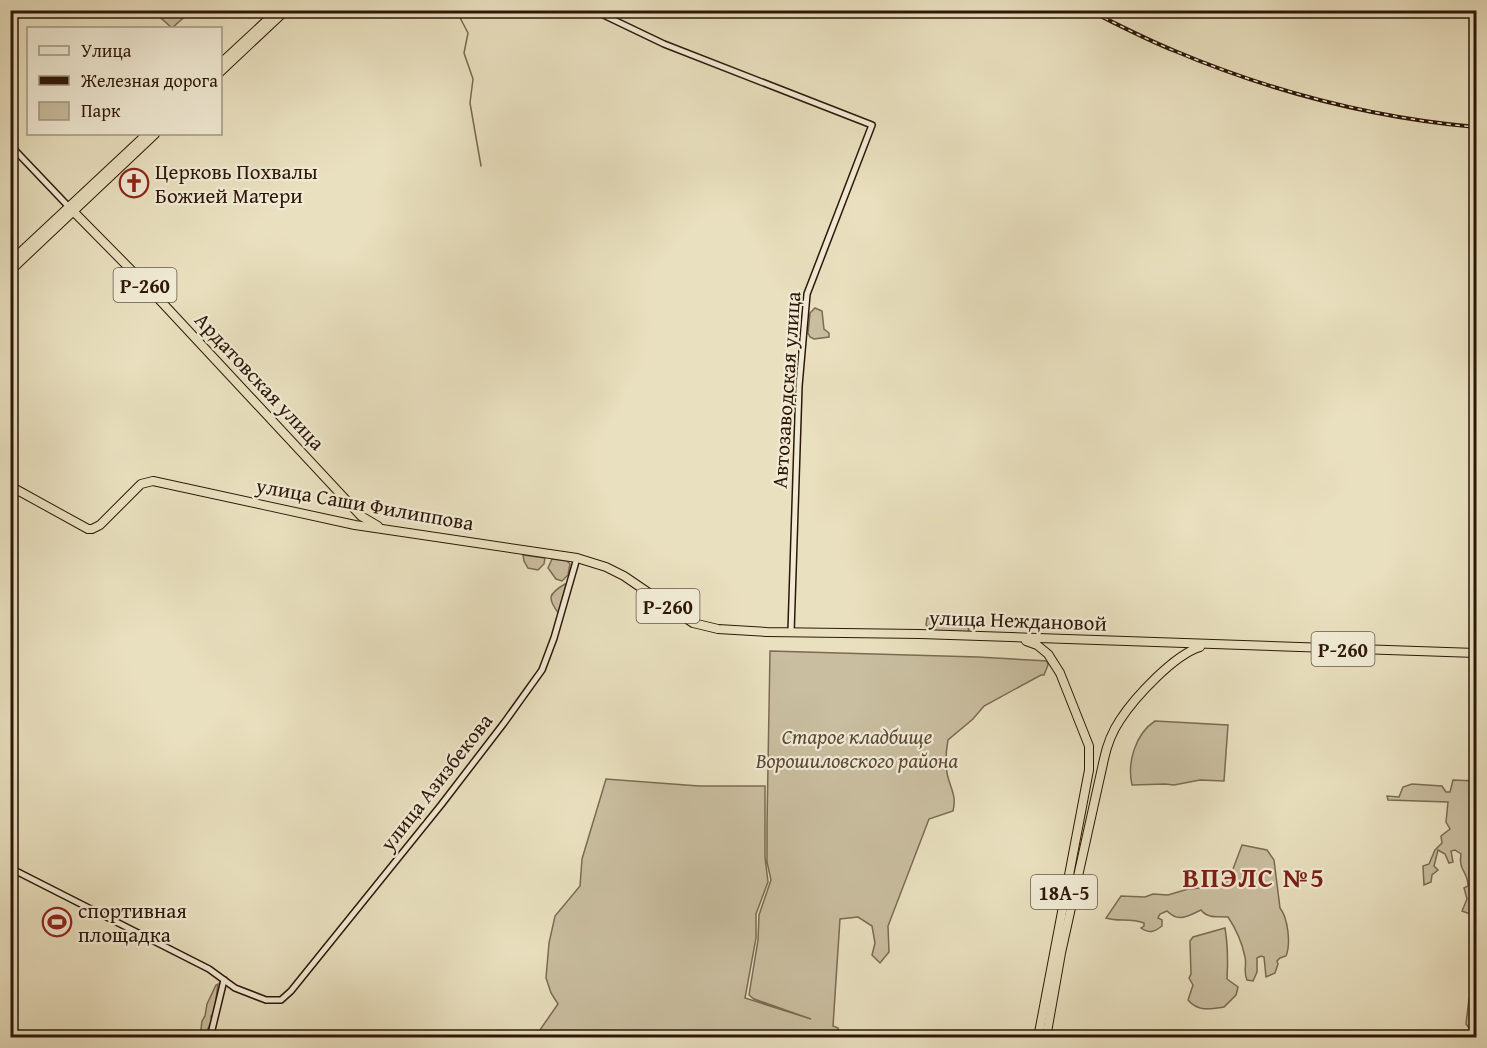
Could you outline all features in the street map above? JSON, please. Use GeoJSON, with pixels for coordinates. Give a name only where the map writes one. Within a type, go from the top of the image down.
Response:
{"type":"FeatureCollection","features":[{"type":"Feature","properties":{"kind":"highway"},"geometry":{"type":"LineString","coordinates":[[222,62],[278,10]]}},
{"type":"Feature","properties":{"kind":"highway"},"geometry":{"type":"LineString","coordinates":[[222,70],[286,10]]}},
{"type":"Feature","properties":{"kind":"highway"},"geometry":{"type":"LineString","coordinates":[[10,271],[146,135]]}},
{"type":"Feature","properties":{"kind":"highway"},"geometry":{"type":"LineString","coordinates":[[10,262],[154,135]]}},
{"type":"Feature","properties":{"kind":"highway","name":"Ардатовская улица"},"geometry":{"type":"LineString","coordinates":[[71,209],[142,281],[361,516],[389,529]]}},
{"type":"Feature","properties":{"kind":"highway","name":"улица Саши Филиппова"},"geometry":{"type":"LineString","coordinates":[[10,486],[83,527],[92,529],[100,525],[141,484],[147,481],[357,526],[577,558]]}},
{"type":"Feature","properties":{"kind":"highway"},"geometry":{"type":"LineString","coordinates":[[357,526],[361,523],[361,516]]}},
{"type":"Feature","properties":{"kind":"highway","name":"улица Неждановой"},"geometry":{"type":"LineString","coordinates":[[577,558],[606,567],[624,576],[693,623],[718,629],[1476,653]]}},
{"type":"Feature","properties":{"kind":"highway"},"geometry":{"type":"LineString","coordinates":[[1019,638],[1037,645],[1048,654]]}},
{"type":"Feature","properties":{"kind":"highway"},"geometry":{"type":"LineString","coordinates":[[1048,654],[1047,644],[1053,639]]}},
{"type":"Feature","properties":{"kind":"highway"},"geometry":{"type":"LineString","coordinates":[[1176,660],[1179,652],[1177,644]]}},
{"type":"Feature","properties":{"kind":"highway","name":"18А-5"},"geometry":{"type":"LineString","coordinates":[[1046,1038],[1061,954],[1106,750],[1121,719],[1176,660],[1192,650],[1209,645]]}},
{"type":"Feature","properties":{"kind":"highway","name":"18А-5"},"geometry":{"type":"LineString","coordinates":[[1038,1038],[1089,770],[1089,746],[1066,686],[1048,654]]}},
{"type":"Feature","properties":{"kind":"highway"},"geometry":{"type":"LineString","coordinates":[[1089,746],[1097,754],[1106,750]]}},
{"type":"Feature","properties":{"kind":"highway"},"geometry":{"type":"LineString","coordinates":[[1089,770],[1092,759],[1096,755],[1100,759],[1101,772]]}},
{"type":"Feature","properties":{"kind":"main road","name":"Автозаводская улица"},"geometry":{"type":"LineString","coordinates":[[593,10],[664,44],[872,125],[807,294],[799,386],[791,632]]}},
{"type":"Feature","properties":{"kind":"main road","name":"Ардатовская улица"},"geometry":{"type":"LineString","coordinates":[[10,146],[71,209]]}},
{"type":"Feature","properties":{"kind":"main road","name":"улица Азизбекова"},"geometry":{"type":"LineString","coordinates":[[235,988],[258,998],[277,1001],[291,992],[435,812],[542,670],[554,638],[577,558]]}},
{"type":"Feature","properties":{"kind":"main road"},"geometry":{"type":"LineString","coordinates":[[10,868],[209,969],[235,988]]}},
{"type":"Feature","properties":{"kind":"main road"},"geometry":{"type":"LineString","coordinates":[[210,1038],[224,980]]}},
{"type":"Feature","properties":{"kind":"main road"},"geometry":{"type":"LineString","coordinates":[[221,992],[235,988]]}},
{"type":"Feature","properties":{"kind":"green space"},"geometry":{"type":"Polygon","coordinates":[[[153,11],[191,11],[173,27],[153,11]]]}},
{"type":"Feature","properties":{"kind":"green space"},"geometry":{"type":"Polygon","coordinates":[[[815,308],[822,311],[824,329],[829,333],[829,337],[814,339],[808,333],[810,313],[815,308]]]}},
{"type":"Feature","properties":{"kind":"green space"},"geometry":{"type":"Polygon","coordinates":[[[523,555],[545,558],[544,564],[538,570],[528,568],[523,555]]]}},
{"type":"Feature","properties":{"kind":"green space"},"geometry":{"type":"Polygon","coordinates":[[[552,559],[567,561],[570,564],[568,575],[562,581],[556,579],[548,568],[552,559]]]}},
{"type":"Feature","properties":{"kind":"green space"},"geometry":{"type":"Polygon","coordinates":[[[565,584],[567,585],[559,614],[552,604],[551,597],[565,584]]]}},
{"type":"Feature","properties":{"kind":"green space"},"geometry":{"type":"Polygon","coordinates":[[[927,618],[959,618],[965,621],[969,630],[967,632],[934,632],[926,625],[927,618]]]}},
{"type":"Feature","properties":{"kind":"green space","name":"Старое кладбище Ворошиловского района"},"geometry":{"type":"Polygon","coordinates":[[[770,651],[978,657],[1047,661],[1048,665],[1044,675],[984,706],[973,719],[948,740],[946,765],[954,796],[953,811],[929,819],[888,926],[889,952],[880,963],[872,955],[875,943],[872,926],[858,917],[840,919],[833,1026],[838,1028],[840,1037],[535,1037],[558,1004],[546,978],[549,943],[555,916],[580,886],[582,859],[606,779],[699,786],[765,786],[765,857],[768,882],[756,914],[756,938],[745,998],[811,1019],[754,999],[749,995],[758,940],[759,915],[771,880],[767,862],[770,651]]]}},
{"type":"Feature","properties":{"kind":"green space"},"geometry":{"type":"Polygon","coordinates":[[[1155,721],[1228,725],[1224,781],[1200,780],[1174,785],[1132,785],[1131,768],[1134,750],[1142,733],[1155,721]]]}},
{"type":"Feature","properties":{"kind":"green space"},"geometry":{"type":"Polygon","coordinates":[[[1453,780],[1476,781],[1476,905],[1473,902],[1470,914],[1462,911],[1467,899],[1464,888],[1468,886],[1468,881],[1461,864],[1461,854],[1455,850],[1451,851],[1453,862],[1449,863],[1445,854],[1438,850],[1434,866],[1438,870],[1432,875],[1431,882],[1424,885],[1423,866],[1429,864],[1435,850],[1442,843],[1441,836],[1450,829],[1446,822],[1448,802],[1388,800],[1387,796],[1399,797],[1403,787],[1412,784],[1442,786],[1446,792],[1450,792],[1453,780]]]}},
{"type":"Feature","properties":{"kind":"green space"},"geometry":{"type":"Polygon","coordinates":[[[1242,845],[1267,850],[1274,860],[1280,908],[1287,924],[1288,938],[1288,951],[1286,956],[1277,961],[1275,973],[1266,977],[1264,957],[1261,956],[1257,958],[1257,972],[1253,981],[1247,980],[1242,946],[1228,917],[1210,916],[1201,910],[1180,918],[1167,911],[1160,914],[1158,918],[1162,920],[1162,926],[1149,932],[1141,928],[1144,923],[1106,918],[1121,896],[1168,895],[1188,889],[1224,886],[1230,877],[1242,845]]]}},
{"type":"Feature","properties":{"kind":"green space"},"geometry":{"type":"Polygon","coordinates":[[[1225,928],[1228,954],[1227,979],[1238,987],[1236,995],[1224,1007],[1200,1008],[1188,1000],[1193,985],[1189,978],[1191,974],[1190,941],[1193,937],[1225,928]]]}},
{"type":"Feature","properties":{"kind":"green space"},"geometry":{"type":"Polygon","coordinates":[[[218,984],[212,1020],[204,1037],[200,1037],[207,1004],[218,984]]]}},
{"type":"Feature","properties":{"kind":"green space"},"geometry":{"type":"Polygon","coordinates":[[[1469,999],[1476,1002],[1476,1031],[1470,1029],[1466,1024],[1469,999]]]}},
{"type":"Feature","properties":{"kind":"waterway"},"geometry":{"type":"LineString","coordinates":[[456,10],[468,33],[464,53],[473,79],[470,103],[481,166]]}},
{"type":"Feature","properties":{"kind":"railway"},"geometry":{"type":"LineString","coordinates":[[1088,10],[1175,51],[1285,90],[1361,110],[1476,127]]}},
{"type":"Feature","properties":{"kind":"place","name":"Церковь Похвалы Божией Матери"},"geometry":{"type":"Point","coordinates":[134,183]}},
{"type":"Feature","properties":{"kind":"place","name":"спортивная площадка"},"geometry":{"type":"Point","coordinates":[57,922]}},
{"type":"Feature","properties":{"kind":"district","name":"ВПЭЛС №5"},"geometry":{"type":"Point","coordinates":[1254,877]}}]}
